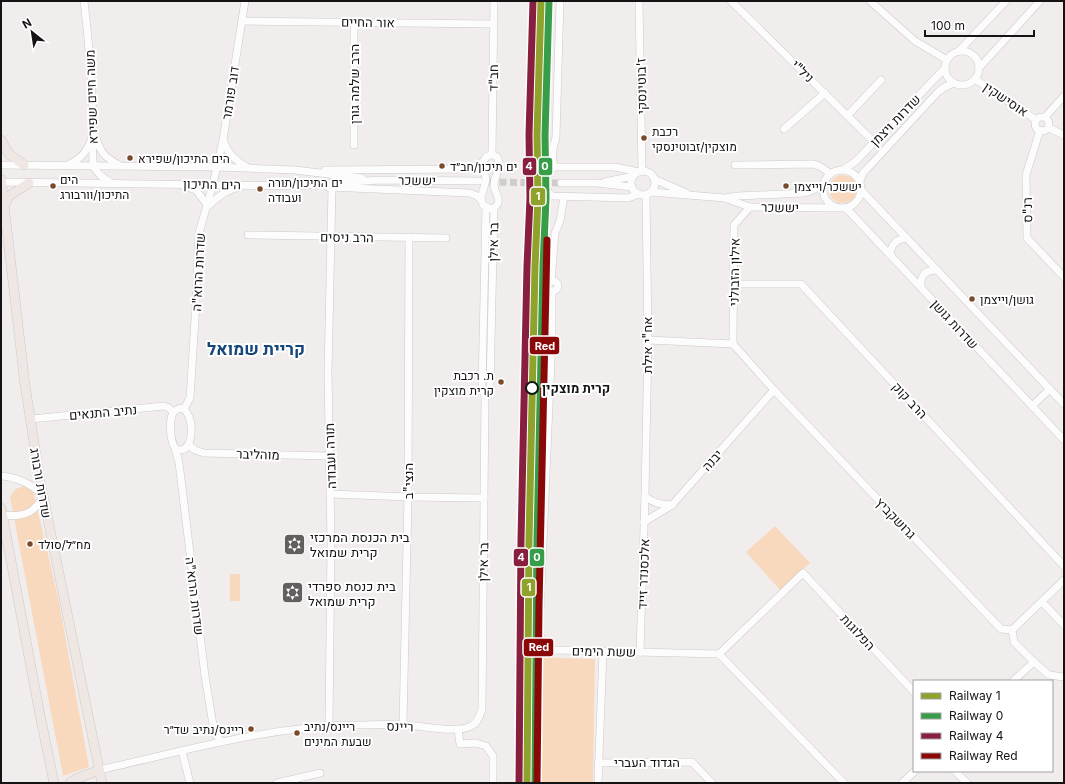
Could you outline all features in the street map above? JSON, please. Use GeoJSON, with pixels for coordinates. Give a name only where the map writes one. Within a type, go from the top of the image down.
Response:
{"type":"FeatureCollection","features":[{"type":"Feature","properties":{"kind":"main road"},"geometry":{"type":"LineString","coordinates":[[1,140],[9,154],[24,166]]}},
{"type":"Feature","properties":{"kind":"main road","name":"שדרות ורבורג"},"geometry":{"type":"LineString","coordinates":[[1,181],[14,282],[20,352],[43,495],[102,783]]}},
{"type":"Feature","properties":{"kind":"main road"},"geometry":{"type":"LineString","coordinates":[[4,206],[9,196],[29,183]]}},
{"type":"Feature","properties":{"kind":"main road"},"geometry":{"type":"LineString","coordinates":[[1,512],[54,783]]}},
{"type":"Feature","properties":{"kind":"main road","name":"ריינס"},"geometry":{"type":"LineString","coordinates":[[70,783],[99,770]]}},
{"type":"Feature","properties":{"kind":"street","name":"משה חיים שפירא"},"geometry":{"type":"LineString","coordinates":[[84,1],[88,36],[94,132],[93,166]]}},
{"type":"Feature","properties":{"kind":"street","name":"דוב פורמר"},"geometry":{"type":"LineString","coordinates":[[213,184],[223,140],[245,1]]}},
{"type":"Feature","properties":{"kind":"street","name":"חב\"ד"},"geometry":{"type":"LineString","coordinates":[[492,154],[494,1]]}},
{"type":"Feature","properties":{"kind":"street"},"geometry":{"type":"LineString","coordinates":[[554,167],[552,149],[556,137],[560,1]]}},
{"type":"Feature","properties":{"kind":"street","name":"ז'בוטינסקי"},"geometry":{"type":"LineString","coordinates":[[638,173],[639,1]]}},
{"type":"Feature","properties":{"kind":"street","name":"ניל\"י"},"geometry":{"type":"LineString","coordinates":[[731,1],[874,142]]}},
{"type":"Feature","properties":{"kind":"street"},"geometry":{"type":"LineString","coordinates":[[870,1],[915,41],[946,64]]}},
{"type":"Feature","properties":{"kind":"street"},"geometry":{"type":"LineString","coordinates":[[1006,1],[959,51],[952,54],[946,64],[947,77],[954,83],[963,85],[975,79],[979,68],[1040,1]]}},
{"type":"Feature","properties":{"kind":"street","name":"אור החיים"},"geometry":{"type":"LineString","coordinates":[[242,21],[494,24]]}},
{"type":"Feature","properties":{"kind":"street","name":"הרב שלמה גורן"},"geometry":{"type":"LineString","coordinates":[[354,22],[354,145]]}},
{"type":"Feature","properties":{"kind":"street"},"geometry":{"type":"LineString","coordinates":[[959,51],[964,51],[973,55],[979,68]]}},
{"type":"Feature","properties":{"kind":"street","name":"שדרות ויצמן"},"geometry":{"type":"LineString","coordinates":[[843,170],[856,161],[946,64]]}},
{"type":"Feature","properties":{"kind":"street","name":"אוסישקין"},"geometry":{"type":"LineString","coordinates":[[975,79],[1036,120]]}},
{"type":"Feature","properties":{"kind":"street"},"geometry":{"type":"LineString","coordinates":[[848,115],[881,80]]}},
{"type":"Feature","properties":{"kind":"street","name":"שדרות ויצמן"},"geometry":{"type":"LineString","coordinates":[[860,181],[863,173],[938,92],[954,83]]}},
{"type":"Feature","properties":{"kind":"street"},"geometry":{"type":"LineString","coordinates":[[784,128],[825,93]]}},
{"type":"Feature","properties":{"kind":"street"},"geometry":{"type":"LineString","coordinates":[[1049,128],[1044,131],[1040,130],[1036,127],[1036,120],[1040,117],[1045,117],[1064,96]]}},
{"type":"Feature","properties":{"kind":"street"},"geometry":{"type":"LineString","coordinates":[[1045,117],[1050,121],[1049,128]]}},
{"type":"Feature","properties":{"kind":"street"},"geometry":{"type":"LineString","coordinates":[[1049,128],[1064,135]]}},
{"type":"Feature","properties":{"kind":"street","name":"רנ\"ס"},"geometry":{"type":"LineString","coordinates":[[1040,130],[1026,175],[1027,238],[1064,277]]}},
{"type":"Feature","properties":{"kind":"street"},"geometry":{"type":"LineString","coordinates":[[67,166],[78,160],[87,151],[94,132]]}},
{"type":"Feature","properties":{"kind":"street"},"geometry":{"type":"LineString","coordinates":[[94,132],[100,150],[105,157],[121,166]]}},
{"type":"Feature","properties":{"kind":"street"},"geometry":{"type":"LineString","coordinates":[[223,140],[226,150],[232,157],[249,168]]}},
{"type":"Feature","properties":{"kind":"street"},"geometry":{"type":"LineString","coordinates":[[295,170],[471,169],[483,162],[486,157],[492,154]]}},
{"type":"Feature","properties":{"kind":"street","name":"בר אילן"},"geometry":{"type":"LineString","coordinates":[[485,396],[490,387],[494,208],[497,206],[499,201],[494,185],[500,163],[497,157],[492,154]]}},
{"type":"Feature","properties":{"kind":"street"},"geometry":{"type":"LineString","coordinates":[[481,200],[486,184],[483,162]]}},
{"type":"Feature","properties":{"kind":"street"},"geometry":{"type":"LineString","coordinates":[[735,165],[814,164],[822,167],[831,174]]}},
{"type":"Feature","properties":{"kind":"street","name":"הים התיכון"},"geometry":{"type":"LineString","coordinates":[[1,165],[249,168],[295,170],[380,180]]}},
{"type":"Feature","properties":{"kind":"street"},"geometry":{"type":"LineString","coordinates":[[93,166],[99,176],[112,183]]}},
{"type":"Feature","properties":{"kind":"street"},"geometry":{"type":"LineString","coordinates":[[561,183],[597,183],[632,187],[634,190],[645,194],[655,186],[654,179],[651,174],[638,173],[615,167],[554,167],[549,171],[547,176],[546,182],[548,189],[552,196],[564,197]]}},
{"type":"Feature","properties":{"kind":"street"},"geometry":{"type":"LineString","coordinates":[[843,170],[853,173],[860,181],[862,191],[857,202],[852,206],[846,208],[836,208],[826,201],[824,196],[824,184],[831,174],[843,170]]}},
{"type":"Feature","properties":{"kind":"street"},"geometry":{"type":"LineString","coordinates":[[597,183],[638,173]]}},
{"type":"Feature","properties":{"kind":"street"},"geometry":{"type":"LineString","coordinates":[[632,187],[631,183],[638,173]]}},
{"type":"Feature","properties":{"kind":"street","name":"יששכר"},"geometry":{"type":"LineString","coordinates":[[654,179],[692,195]]}},
{"type":"Feature","properties":{"kind":"street","name":"הים התיכון"},"geometry":{"type":"LineString","coordinates":[[1,181],[29,183],[294,186],[380,180]]}},
{"type":"Feature","properties":{"kind":"street","name":"יששכר"},"geometry":{"type":"LineString","coordinates":[[380,180],[479,182]]}},
{"type":"Feature","properties":{"kind":"street"},"geometry":{"type":"LineString","coordinates":[[177,184],[196,190],[208,206],[219,196],[235,187],[252,185]]}},
{"type":"Feature","properties":{"kind":"street","name":"שדרות הרוא\"ה"},"geometry":{"type":"LineString","coordinates":[[184,409],[190,398],[199,233],[208,206],[213,184]]}},
{"type":"Feature","properties":{"kind":"street","name":"יששכר"},"geometry":{"type":"LineString","coordinates":[[564,197],[628,198],[645,194],[692,195],[725,198],[804,193],[824,184]]}},
{"type":"Feature","properties":{"kind":"street"},"geometry":{"type":"LineString","coordinates":[[294,186],[470,194],[477,196],[486,207],[491,209],[494,208]]}},
{"type":"Feature","properties":{"kind":"street","name":"תורה ועבודה"},"geometry":{"type":"LineString","coordinates":[[329,725],[331,494],[328,372],[332,188]]}},
{"type":"Feature","properties":{"kind":"street","name":"שדרות גושן"},"geometry":{"type":"LineString","coordinates":[[862,191],[1064,404]]}},
{"type":"Feature","properties":{"kind":"street","name":"אח\"י אילת"},"geometry":{"type":"LineString","coordinates":[[645,194],[648,340],[645,496]]}},
{"type":"Feature","properties":{"kind":"street","name":"ששת הימים"},"geometry":{"type":"LineString","coordinates":[[564,197],[560,221],[555,233],[551,281],[547,287],[552,292],[552,338],[539,633],[544,643],[553,650],[719,654]]}},
{"type":"Feature","properties":{"kind":"street","name":"יששכר"},"geometry":{"type":"LineString","coordinates":[[725,198],[750,207],[836,208]]}},
{"type":"Feature","properties":{"kind":"street","name":"בר אילן"},"geometry":{"type":"LineString","coordinates":[[472,726],[479,719],[482,709],[485,396],[482,387],[486,207]]}},
{"type":"Feature","properties":{"kind":"street","name":"אילון הזבולני"},"geometry":{"type":"LineString","coordinates":[[733,344],[734,225],[750,207]]}},
{"type":"Feature","properties":{"kind":"street","name":"שדרות גושן"},"geometry":{"type":"LineString","coordinates":[[846,208],[1064,440]]}},
{"type":"Feature","properties":{"kind":"street","name":"הרב ניסים"},"geometry":{"type":"LineString","coordinates":[[248,235],[446,238]]}},
{"type":"Feature","properties":{"kind":"street","name":"הנצי\"ב"},"geometry":{"type":"LineString","coordinates":[[402,725],[408,497],[408,237]]}},
{"type":"Feature","properties":{"kind":"street"},"geometry":{"type":"LineString","coordinates":[[890,255],[891,248],[895,242],[900,239],[907,238]]}},
{"type":"Feature","properties":{"kind":"street"},"geometry":{"type":"LineString","coordinates":[[920,287],[920,280],[924,274],[930,270],[937,270]]}},
{"type":"Feature","properties":{"kind":"street","name":"הרב קוק"},"geometry":{"type":"LineString","coordinates":[[734,284],[801,284],[1064,566]]}},
{"type":"Feature","properties":{"kind":"street"},"geometry":{"type":"LineString","coordinates":[[648,340],[733,344]]}},
{"type":"Feature","properties":{"kind":"street","name":"גרושקביץ"},"geometry":{"type":"LineString","coordinates":[[733,344],[774,390],[1001,629],[1012,630]]}},
{"type":"Feature","properties":{"kind":"street"},"geometry":{"type":"LineString","coordinates":[[1032,406],[1050,389]]}},
{"type":"Feature","properties":{"kind":"street","name":"יבנה"},"geometry":{"type":"LineString","coordinates":[[644,522],[672,505],[774,390]]}},
{"type":"Feature","properties":{"kind":"street","name":"נתיב התנאים"},"geometry":{"type":"LineString","coordinates":[[31,418],[164,406],[173,412]]}},
{"type":"Feature","properties":{"kind":"street"},"geometry":{"type":"LineString","coordinates":[[173,412],[184,409],[188,412],[190,420],[189,445],[185,449],[179,450],[175,448]]}},
{"type":"Feature","properties":{"kind":"street","name":"שדרות הרוא\"ה"},"geometry":{"type":"LineString","coordinates":[[173,412],[171,419],[172,443],[179,462],[205,676],[214,731],[221,742]]}},
{"type":"Feature","properties":{"kind":"street","name":"מוהליבר"},"geometry":{"type":"LineString","coordinates":[[189,445],[195,450],[204,453],[329,456]]}},
{"type":"Feature","properties":{"kind":"street"},"geometry":{"type":"LineString","coordinates":[[1,476],[21,480],[43,495],[40,502],[27,514],[10,516],[1,512]]}},
{"type":"Feature","properties":{"kind":"street"},"geometry":{"type":"LineString","coordinates":[[331,494],[484,498]]}},
{"type":"Feature","properties":{"kind":"street"},"geometry":{"type":"LineString","coordinates":[[645,496],[652,502],[672,505]]}},
{"type":"Feature","properties":{"kind":"street","name":"אלכסנדר זייד"},"geometry":{"type":"LineString","coordinates":[[640,652],[645,496]]}},
{"type":"Feature","properties":{"kind":"street","name":"הפלוגות"},"geometry":{"type":"LineString","coordinates":[[719,654],[803,573],[913,691]]}},
{"type":"Feature","properties":{"kind":"street"},"geometry":{"type":"LineString","coordinates":[[1064,580],[1012,630],[1014,642],[1034,662],[1049,675],[1064,677]]}},
{"type":"Feature","properties":{"kind":"street"},"geometry":{"type":"LineString","coordinates":[[1042,602],[1064,625]]}},
{"type":"Feature","properties":{"kind":"street"},"geometry":{"type":"LineString","coordinates":[[598,783],[603,651]]}},
{"type":"Feature","properties":{"kind":"street"},"geometry":{"type":"LineString","coordinates":[[719,654],[844,783]]}},
{"type":"Feature","properties":{"kind":"street"},"geometry":{"type":"LineString","coordinates":[[1014,680],[1034,662]]}},
{"type":"Feature","properties":{"kind":"street","name":"ריינס"},"geometry":{"type":"LineString","coordinates":[[99,770],[221,742],[290,729],[329,725],[402,725],[458,729],[472,726]]}},
{"type":"Feature","properties":{"kind":"street"},"geometry":{"type":"LineString","coordinates":[[458,729],[460,744],[476,743],[486,746],[493,756],[493,783]]}},
{"type":"Feature","properties":{"kind":"street"},"geometry":{"type":"LineString","coordinates":[[182,752],[190,783]]}},
{"type":"Feature","properties":{"kind":"street","name":"הגדוד העברי"},"geometry":{"type":"LineString","coordinates":[[598,763],[692,762],[712,783]]}},
{"type":"Feature","properties":{"kind":"street"},"geometry":{"type":"LineString","coordinates":[[102,783],[107,773],[115,766]]}},
{"type":"Feature","properties":{"kind":"street"},"geometry":{"type":"LineString","coordinates":[[902,783],[914,772]]}},
{"type":"Feature","properties":{"kind":"street"},"geometry":{"type":"LineString","coordinates":[[957,772],[967,783]]}},
{"type":"Feature","properties":{"kind":"street"},"geometry":{"type":"LineString","coordinates":[[277,783],[320,773]]}},
{"type":"Feature","properties":{"kind":"shaded area"},"geometry":{"type":"Polygon","coordinates":[[[843,175],[853,179],[857,189],[853,199],[843,203],[833,199],[829,189],[833,179],[843,175]]]}},
{"type":"Feature","properties":{"kind":"shaded area"},"geometry":{"type":"Polygon","coordinates":[[[25,486],[33,490],[59,602],[89,767],[63,776],[10,497],[16,489],[25,486]]]}},
{"type":"Feature","properties":{"kind":"shaded area"},"geometry":{"type":"Polygon","coordinates":[[[775,526],[810,563],[780,590],[746,552],[775,526]]]}},
{"type":"Feature","properties":{"kind":"shaded area"},"geometry":{"type":"Polygon","coordinates":[[[230,574],[240,574],[240,601],[230,601],[230,574]]]}},
{"type":"Feature","properties":{"kind":"shaded area"},"geometry":{"type":"Polygon","coordinates":[[[535,657],[595,659],[593,783],[534,783],[535,657]]]}},
{"type":"Feature","properties":{"kind":"tunnel"},"geometry":{"type":"LineString","coordinates":[[489,182],[561,183]]}},
{"type":"Feature","properties":{"kind":"rail line","name":"4"},"geometry":{"type":"LineString","coordinates":[[519,783],[521,540],[527,266],[530,198],[529,135],[533,1]]}},
{"type":"Feature","properties":{"kind":"rail line","name":"1"},"geometry":{"type":"LineString","coordinates":[[527,783],[529,540],[535,266],[538,198],[537,135],[541,1]]}},
{"type":"Feature","properties":{"kind":"rail line","name":"0"},"geometry":{"type":"LineString","coordinates":[[535,783],[537,540],[543,266],[546,198],[545,135],[549,1]]}},
{"type":"Feature","properties":{"kind":"rail line","name":"Red"},"geometry":{"type":"LineString","coordinates":[[537,783],[539,606],[547,240]]}},
{"type":"Feature","properties":{"kind":"place","name":"רכבת מוצקין/זבוטינסקי"},"geometry":{"type":"Point","coordinates":[644,138]}},
{"type":"Feature","properties":{"kind":"place","name":"הים התיכון/שפירא"},"geometry":{"type":"Point","coordinates":[130,158]}},
{"type":"Feature","properties":{"kind":"place","name":"ים תיכון/חב״ד"},"geometry":{"type":"Point","coordinates":[442,166]}},
{"type":"Feature","properties":{"kind":"place","name":"הים התיכון/וורבורג"},"geometry":{"type":"Point","coordinates":[53,186]}},
{"type":"Feature","properties":{"kind":"place","name":"יששכר/וייצמן"},"geometry":{"type":"Point","coordinates":[786,186]}},
{"type":"Feature","properties":{"kind":"place","name":"ים התיכון/תורה ועבודה"},"geometry":{"type":"Point","coordinates":[260,189]}},
{"type":"Feature","properties":{"kind":"place","name":"גושן/וייצמן"},"geometry":{"type":"Point","coordinates":[972,299]}},
{"type":"Feature","properties":{"kind":"place","name":"ת. רכבת קרית מוצקין"},"geometry":{"type":"Point","coordinates":[501,382]}},
{"type":"Feature","properties":{"kind":"place","name":"קרית מוצקין"},"geometry":{"type":"Point","coordinates":[532,388]}},
{"type":"Feature","properties":{"kind":"place","name":"מח״ל/סולד"},"geometry":{"type":"Point","coordinates":[30,544]}},
{"type":"Feature","properties":{"kind":"place","name":"בית הכנסת המרכזי קרית שמואל"},"geometry":{"type":"Point","coordinates":[295,544]}},
{"type":"Feature","properties":{"kind":"place","name":"בית כנסת ספרדי קרית שמואל"},"geometry":{"type":"Point","coordinates":[292,593]}},
{"type":"Feature","properties":{"kind":"place","name":"ריינס/נתיב שד״ר"},"geometry":{"type":"Point","coordinates":[251,729]}},
{"type":"Feature","properties":{"kind":"place","name":"ריינס/נתיב שבעת המינים"},"geometry":{"type":"Point","coordinates":[297,733]}},
{"type":"Feature","properties":{"kind":"district","name":"קריית שמואל"},"geometry":{"type":"Point","coordinates":[256,349]}}]}
